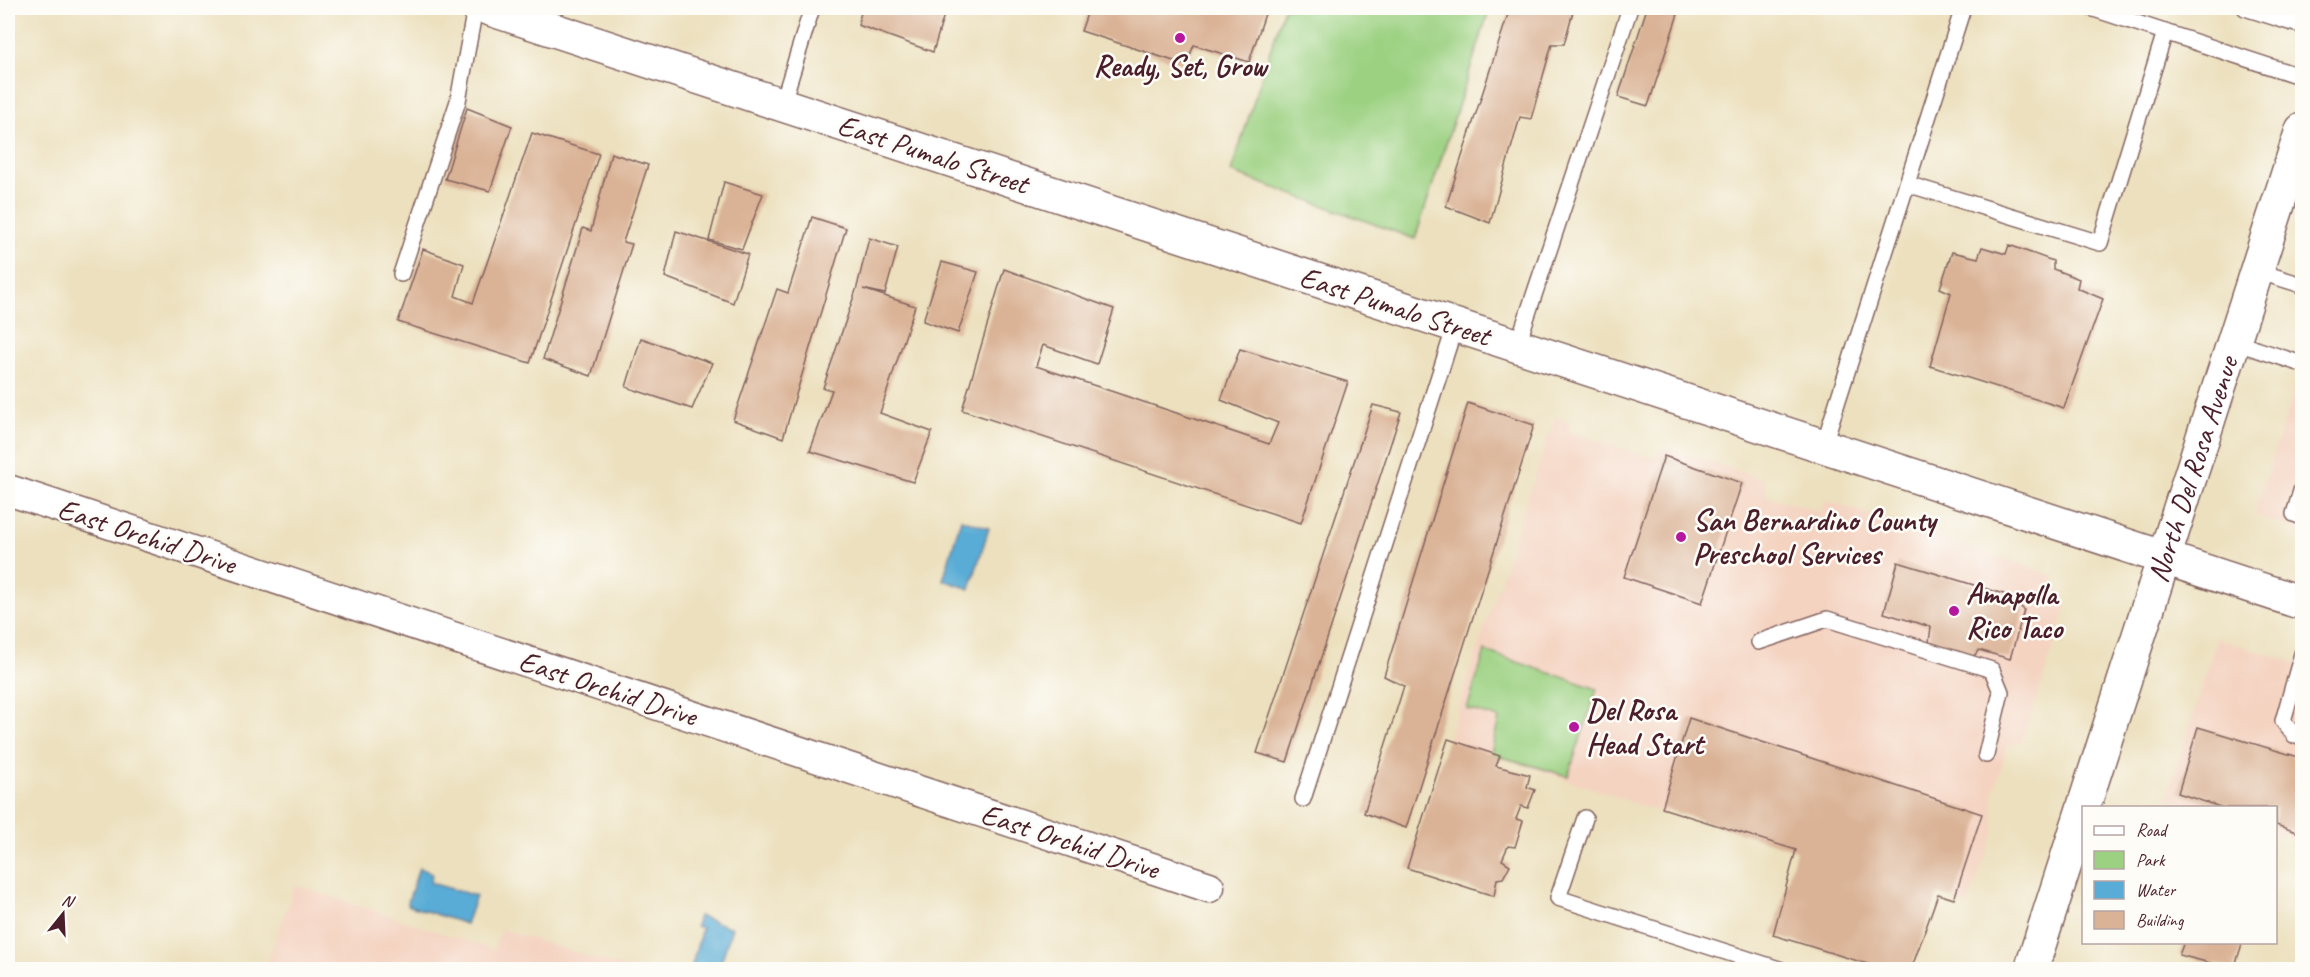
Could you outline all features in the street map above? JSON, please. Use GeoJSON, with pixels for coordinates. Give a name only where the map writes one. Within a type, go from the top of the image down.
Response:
{"type":"FeatureCollection","features":[{"type":"Feature","properties":{"kind":"street","name":"East Pumalo Street"},"geometry":{"type":"LineString","coordinates":[[487,8],[2302,603]]}},
{"type":"Feature","properties":{"kind":"street","name":"North Del Rosa Avenue"},"geometry":{"type":"LineString","coordinates":[[2084,806],[2302,133]]}},
{"type":"Feature","properties":{"kind":"street","name":"East Orchid Drive"},"geometry":{"type":"LineString","coordinates":[[8,490],[1209,886]]}},
{"type":"Feature","properties":{"kind":"street","name":"North Del Rosa Avenue"},"geometry":{"type":"LineString","coordinates":[[2031,969],[2082,811]]}},
{"type":"Feature","properties":{"kind":"lane"},"geometry":{"type":"LineString","coordinates":[[401,274],[458,101],[475,8]]}},
{"type":"Feature","properties":{"kind":"lane"},"geometry":{"type":"LineString","coordinates":[[782,105],[812,8]]}},
{"type":"Feature","properties":{"kind":"lane"},"geometry":{"type":"LineString","coordinates":[[1517,346],[1630,8]]}},
{"type":"Feature","properties":{"kind":"lane"},"geometry":{"type":"LineString","coordinates":[[1823,447],[1963,8]]}},
{"type":"Feature","properties":{"kind":"lane"},"geometry":{"type":"LineString","coordinates":[[2091,8],[2302,77]]}},
{"type":"Feature","properties":{"kind":"lane"},"geometry":{"type":"LineString","coordinates":[[2245,8],[2302,26]]}},
{"type":"Feature","properties":{"kind":"lane"},"geometry":{"type":"LineString","coordinates":[[1907,184],[2100,243],[2166,32]]}},
{"type":"Feature","properties":{"kind":"lane"},"geometry":{"type":"LineString","coordinates":[[2257,271],[2302,285]]}},
{"type":"Feature","properties":{"kind":"lane"},"geometry":{"type":"LineString","coordinates":[[1303,799],[1455,326]]}},
{"type":"Feature","properties":{"kind":"lane"},"geometry":{"type":"LineString","coordinates":[[2234,342],[2302,364]]}},
{"type":"Feature","properties":{"kind":"lane"},"geometry":{"type":"LineString","coordinates":[[2302,488],[2294,514],[2302,517]]}},
{"type":"Feature","properties":{"kind":"lane"},"geometry":{"type":"LineString","coordinates":[[1759,642],[1827,619],[1992,670],[2001,692],[1986,754]]}},
{"type":"Feature","properties":{"kind":"lane"},"geometry":{"type":"LineString","coordinates":[[2302,654],[2283,722],[2294,735],[2302,738]]}},
{"type":"Feature","properties":{"kind":"lane"},"geometry":{"type":"LineString","coordinates":[[1585,818],[1558,898],[1782,969]]}},
{"type":"Feature","properties":{"kind":"shaded area"},"geometry":{"type":"Polygon","coordinates":[[[2302,365],[2302,531],[2254,515],[2302,365]]]}},
{"type":"Feature","properties":{"kind":"shaded area"},"geometry":{"type":"Polygon","coordinates":[[[1555,416],[1568,422],[1569,432],[1652,458],[1666,448],[1764,479],[1767,496],[1820,511],[1827,500],[2052,575],[2067,606],[2022,742],[2008,746],[1993,794],[1994,833],[1967,907],[1954,899],[1669,810],[1667,814],[1448,739],[1555,416]]]}},
{"type":"Feature","properties":{"kind":"shaded area"},"geometry":{"type":"Polygon","coordinates":[[[2217,638],[2302,665],[2302,841],[2277,832],[2277,806],[2194,806],[2167,798],[2217,638]]]}},
{"type":"Feature","properties":{"kind":"shaded area"},"geometry":{"type":"Polygon","coordinates":[[[295,885],[494,950],[501,929],[629,969],[265,969],[295,885]]]}},
{"type":"Feature","properties":{"kind":"green space"},"geometry":{"type":"Polygon","coordinates":[[[1284,8],[1490,8],[1415,239],[1231,172],[1284,8]]]}},
{"type":"Feature","properties":{"kind":"green space"},"geometry":{"type":"Polygon","coordinates":[[[1485,651],[1597,689],[1568,776],[1491,754],[1499,718],[1467,709],[1485,651]]]}},
{"type":"Feature","properties":{"kind":"water"},"geometry":{"type":"Polygon","coordinates":[[[961,519],[989,528],[970,589],[943,580],[961,519]]]}},
{"type":"Feature","properties":{"kind":"water"},"geometry":{"type":"Polygon","coordinates":[[[419,868],[432,873],[431,883],[476,896],[466,924],[407,905],[419,868]]]}},
{"type":"Feature","properties":{"kind":"water"},"geometry":{"type":"Polygon","coordinates":[[[699,916],[732,928],[719,969],[691,969],[702,928],[696,926],[699,916]]]}},
{"type":"Feature","properties":{"kind":"building"},"geometry":{"type":"Polygon","coordinates":[[[862,8],[946,8],[933,52],[858,25],[862,8]]]}},
{"type":"Feature","properties":{"kind":"building","name":"Ready, Set, Grow"},"geometry":{"type":"Polygon","coordinates":[[[1089,8],[1267,8],[1249,62],[1194,45],[1186,65],[1081,31],[1089,8]]]}},
{"type":"Feature","properties":{"kind":"building"},"geometry":{"type":"Polygon","coordinates":[[[1510,8],[1574,8],[1564,44],[1552,44],[1531,119],[1520,117],[1490,223],[1446,206],[1510,8]]]}},
{"type":"Feature","properties":{"kind":"building"},"geometry":{"type":"Polygon","coordinates":[[[1647,8],[1680,8],[1648,106],[1618,97],[1647,8]]]}},
{"type":"Feature","properties":{"kind":"building"},"geometry":{"type":"Polygon","coordinates":[[[467,108],[512,126],[490,191],[445,179],[467,108]]]}},
{"type":"Feature","properties":{"kind":"building"},"geometry":{"type":"Polygon","coordinates":[[[532,133],[599,154],[530,363],[398,322],[423,249],[464,264],[455,296],[473,303],[532,133]]]}},
{"type":"Feature","properties":{"kind":"building"},"geometry":{"type":"Polygon","coordinates":[[[611,153],[648,165],[623,242],[632,244],[591,376],[543,359],[583,228],[591,231],[611,153]]]}},
{"type":"Feature","properties":{"kind":"building"},"geometry":{"type":"Polygon","coordinates":[[[724,182],[763,194],[742,249],[709,240],[724,182]]]}},
{"type":"Feature","properties":{"kind":"building"},"geometry":{"type":"Polygon","coordinates":[[[812,217],[846,228],[783,438],[733,420],[777,289],[788,293],[812,217]]]}},
{"type":"Feature","properties":{"kind":"building"},"geometry":{"type":"Polygon","coordinates":[[[676,231],[748,254],[733,303],[665,277],[676,231]]]}},
{"type":"Feature","properties":{"kind":"building"},"geometry":{"type":"Polygon","coordinates":[[[869,238],[898,247],[885,294],[863,289],[915,306],[880,413],[932,432],[913,482],[810,451],[832,390],[823,388],[857,287],[869,238]]]}},
{"type":"Feature","properties":{"kind":"building"},"geometry":{"type":"Polygon","coordinates":[[[2009,245],[2053,261],[2053,269],[2079,279],[2077,288],[2103,299],[2064,408],[1930,366],[1951,293],[1940,288],[1952,252],[1978,258],[1982,247],[2006,254],[2009,245]]]}},
{"type":"Feature","properties":{"kind":"building"},"geometry":{"type":"Polygon","coordinates":[[[942,262],[978,272],[958,333],[923,321],[942,262]]]}},
{"type":"Feature","properties":{"kind":"building"},"geometry":{"type":"Polygon","coordinates":[[[1004,269],[1114,309],[1097,364],[1043,345],[1036,366],[1269,444],[1278,423],[1221,400],[1240,349],[1348,382],[1301,523],[962,410],[1004,269]]]}},
{"type":"Feature","properties":{"kind":"building"},"geometry":{"type":"Polygon","coordinates":[[[641,338],[712,363],[692,409],[626,387],[641,338]]]}},
{"type":"Feature","properties":{"kind":"building"},"geometry":{"type":"Polygon","coordinates":[[[1468,403],[1534,425],[1406,828],[1364,813],[1404,686],[1384,676],[1468,403]]]}},
{"type":"Feature","properties":{"kind":"building"},"geometry":{"type":"Polygon","coordinates":[[[1373,405],[1401,412],[1287,762],[1257,753],[1373,405]]]}},
{"type":"Feature","properties":{"kind":"building","name":"San Bernardino County Preschool Services"},"geometry":{"type":"Polygon","coordinates":[[[1664,456],[1742,483],[1702,603],[1624,577],[1664,456]]]}},
{"type":"Feature","properties":{"kind":"building","name":"Amapolla Rico Taco"},"geometry":{"type":"Polygon","coordinates":[[[1898,562],[2010,596],[2024,610],[2010,659],[1979,650],[1972,658],[1929,642],[1931,627],[1884,613],[1898,562]]]}},
{"type":"Feature","properties":{"kind":"building"},"geometry":{"type":"Polygon","coordinates":[[[1689,718],[1982,814],[1954,899],[1938,894],[1911,970],[1887,970],[1773,935],[1796,850],[1662,808],[1689,718]]]}},
{"type":"Feature","properties":{"kind":"building"},"geometry":{"type":"Polygon","coordinates":[[[2198,727],[2302,758],[2302,834],[2277,825],[2277,806],[2217,806],[2178,793],[2198,727]]]}},
{"type":"Feature","properties":{"kind":"building"},"geometry":{"type":"Polygon","coordinates":[[[1448,739],[1500,756],[1496,766],[1530,775],[1527,787],[1535,790],[1528,808],[1521,806],[1516,819],[1523,821],[1515,847],[1508,846],[1502,860],[1510,865],[1503,878],[1497,879],[1494,896],[1407,868],[1448,739]]]}},
{"type":"Feature","properties":{"kind":"building"},"geometry":{"type":"Polygon","coordinates":[[[2183,944],[2242,944],[2234,969],[2179,955],[2183,944]]]}},
{"type":"Feature","properties":{"kind":"place","name":"Ready, Set, Grow"},"geometry":{"type":"Point","coordinates":[1180,38]}},
{"type":"Feature","properties":{"kind":"place","name":"San Bernardino County Preschool Services"},"geometry":{"type":"Point","coordinates":[1681,537]}},
{"type":"Feature","properties":{"kind":"place","name":"Amapolla Rico Taco"},"geometry":{"type":"Point","coordinates":[1954,611]}},
{"type":"Feature","properties":{"kind":"place","name":"Del Rosa Head Start"},"geometry":{"type":"Point","coordinates":[1574,727]}}]}
